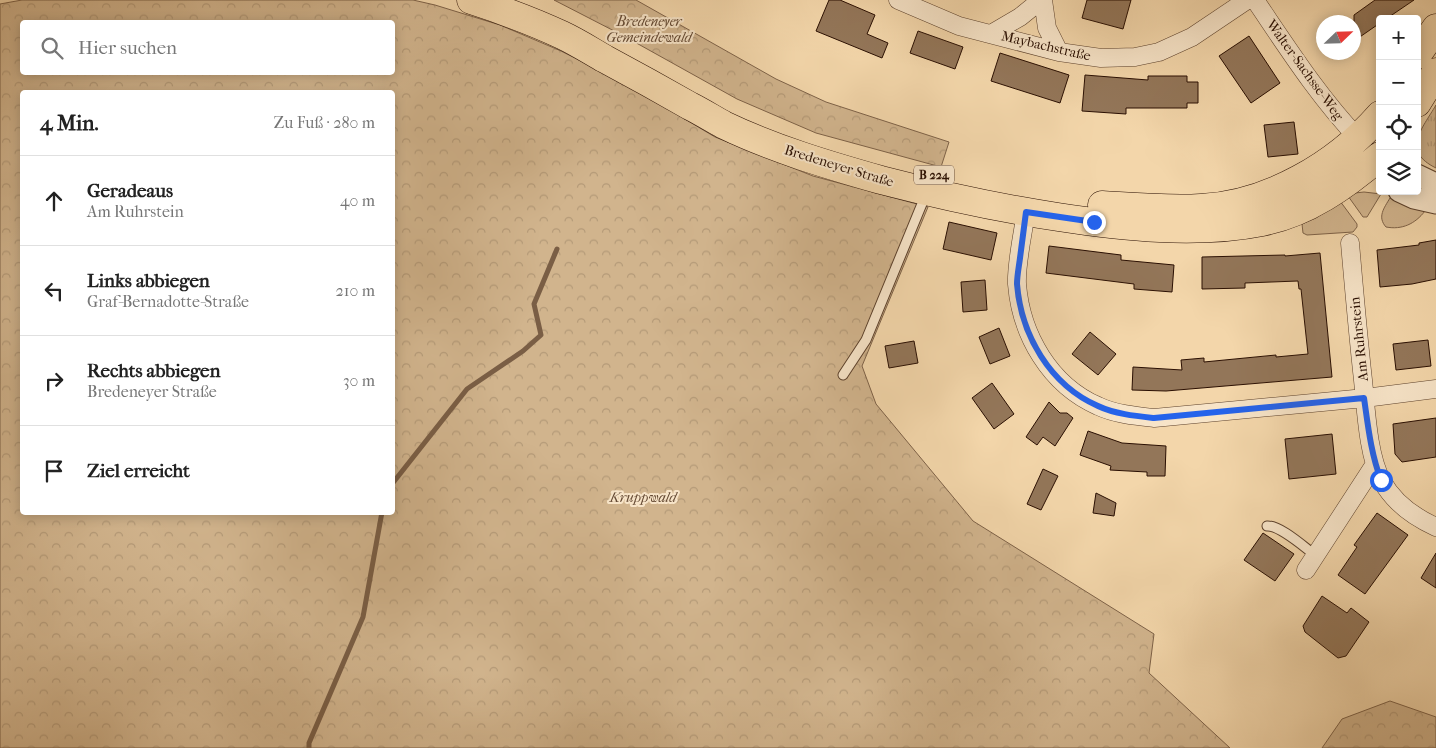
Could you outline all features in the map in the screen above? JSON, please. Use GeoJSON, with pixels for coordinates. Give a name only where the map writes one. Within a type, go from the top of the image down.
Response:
{"type":"FeatureCollection","features":[{"type":"Feature","properties":{"kind":"main road","name":"Bredeneyer Straße"},"geometry":{"type":"LineString","coordinates":[[471,0],[503,10],[563,36],[724,124],[772,145],[841,169],[968,202],[1094,222],[1158,228],[1230,227],[1264,222],[1293,213],[1315,203],[1376,163]]}},
{"type":"Feature","properties":{"kind":"main road","name":"Bredeneyer Straße"},"geometry":{"type":"LineString","coordinates":[[526,0],[574,21],[731,108],[784,131],[852,154],[933,175],[1032,195],[1096,204],[1164,208],[1203,208],[1234,203],[1270,193],[1301,179],[1324,165],[1358,138]]}},
{"type":"Feature","properties":{"kind":"main road"},"geometry":{"type":"LineString","coordinates":[[1421,49],[1436,28]]}},
{"type":"Feature","properties":{"kind":"main road"},"geometry":{"type":"LineString","coordinates":[[1421,96],[1436,72]]}},
{"type":"Feature","properties":{"kind":"main road","name":"B 224"},"geometry":{"type":"LineString","coordinates":[[1358,138],[1376,120]]}},
{"type":"Feature","properties":{"kind":"street","name":"Maybachstraße"},"geometry":{"type":"LineString","coordinates":[[898,0],[958,26],[1059,52],[1101,58],[1135,57],[1159,52],[1192,37],[1246,0]]}},
{"type":"Feature","properties":{"kind":"street"},"geometry":{"type":"LineString","coordinates":[[991,34],[1020,17],[1042,0],[1047,28],[1059,52]]}},
{"type":"Feature","properties":{"kind":"street","name":"Walter-Sachsse-Weg"},"geometry":{"type":"LineString","coordinates":[[1255,0],[1316,90],[1358,138]]}},
{"type":"Feature","properties":{"kind":"street","name":"Bredeneyer Straße"},"geometry":{"type":"LineString","coordinates":[[1358,138],[1376,160]]}},
{"type":"Feature","properties":{"kind":"street"},"geometry":{"type":"LineString","coordinates":[[1421,177],[1436,184]]}},
{"type":"Feature","properties":{"kind":"street"},"geometry":{"type":"LineString","coordinates":[[1408,195],[1436,203]]}},
{"type":"Feature","properties":{"kind":"street"},"geometry":{"type":"LineString","coordinates":[[1026,212],[1017,283],[1024,324],[1043,361],[1058,378],[1079,396],[1099,407],[1129,416],[1154,418],[1436,390]]}},
{"type":"Feature","properties":{"kind":"street","name":"Am Ruhrstein"},"geometry":{"type":"LineString","coordinates":[[1350,243],[1364,398],[1375,464],[1381,480],[1395,500],[1412,515],[1436,528]]}},
{"type":"Feature","properties":{"kind":"street"},"geometry":{"type":"LineString","coordinates":[[1311,563],[1375,464]]}},
{"type":"Feature","properties":{"kind":"lane"},"geometry":{"type":"LineString","coordinates":[[843,375],[866,340],[927,192]]}},
{"type":"Feature","properties":{"kind":"lane"},"geometry":{"type":"LineString","coordinates":[[1267,526],[1279,529],[1311,563]]}},
{"type":"Feature","properties":{"kind":"green space","name":"Kruppwald"},"geometry":{"type":"Polygon","coordinates":[[[22,0],[413,0],[500,25],[561,51],[621,81],[715,137],[813,176],[928,207],[862,366],[876,404],[973,521],[1154,634],[1149,673],[1230,748],[0,748],[0,4],[22,0]]]}},
{"type":"Feature","properties":{"kind":"green space","name":"Bredeneyer Gemeindewald"},"geometry":{"type":"Polygon","coordinates":[[[554,0],[636,0],[776,79],[826,102],[949,142],[941,167],[816,133],[737,99],[622,35],[554,0]]]}},
{"type":"Feature","properties":{"kind":"green space"},"geometry":{"type":"Polygon","coordinates":[[[1436,105],[1436,168],[1421,156],[1421,131],[1436,105]]]}},
{"type":"Feature","properties":{"kind":"green space"},"geometry":{"type":"Polygon","coordinates":[[[1364,192],[1380,195],[1367,217],[1363,217],[1348,196],[1364,192]]]}},
{"type":"Feature","properties":{"kind":"green space"},"geometry":{"type":"Polygon","coordinates":[[[1390,198],[1425,211],[1408,225],[1397,228],[1386,227],[1382,216],[1390,198]]]}},
{"type":"Feature","properties":{"kind":"green space"},"geometry":{"type":"Polygon","coordinates":[[[1340,201],[1357,224],[1353,232],[1307,235],[1303,233],[1302,224],[1316,218],[1340,201]]]}},
{"type":"Feature","properties":{"kind":"green space"},"geometry":{"type":"Polygon","coordinates":[[[1390,701],[1436,717],[1436,748],[1322,748],[1342,719],[1390,701]]]}},
{"type":"Feature","properties":{"kind":"building"},"geometry":{"type":"Polygon","coordinates":[[[829,0],[840,0],[875,15],[867,34],[888,43],[882,58],[816,31],[829,0]]]}},
{"type":"Feature","properties":{"kind":"building"},"geometry":{"type":"Polygon","coordinates":[[[1087,0],[1131,0],[1123,29],[1082,18],[1087,0]]]}},
{"type":"Feature","properties":{"kind":"building"},"geometry":{"type":"Polygon","coordinates":[[[1375,0],[1414,0],[1392,15],[1376,15],[1376,26],[1361,36],[1361,15],[1354,15],[1375,0]]]}},
{"type":"Feature","properties":{"kind":"building"},"geometry":{"type":"Polygon","coordinates":[[[918,31],[963,47],[955,69],[910,53],[918,31]]]}},
{"type":"Feature","properties":{"kind":"building"},"geometry":{"type":"Polygon","coordinates":[[[1249,36],[1280,83],[1251,103],[1219,56],[1249,36]]]}},
{"type":"Feature","properties":{"kind":"building"},"geometry":{"type":"Polygon","coordinates":[[[1000,53],[1069,75],[1060,103],[991,81],[1000,53]]]}},
{"type":"Feature","properties":{"kind":"building"},"geometry":{"type":"Polygon","coordinates":[[[1085,75],[1148,80],[1148,76],[1187,76],[1187,82],[1198,82],[1198,103],[1187,103],[1187,108],[1126,108],[1126,114],[1082,111],[1085,75]]]}},
{"type":"Feature","properties":{"kind":"building"},"geometry":{"type":"Polygon","coordinates":[[[1294,122],[1298,154],[1268,157],[1264,125],[1294,122]]]}},
{"type":"Feature","properties":{"kind":"building"},"geometry":{"type":"Polygon","coordinates":[[[949,222],[997,233],[991,260],[943,249],[949,222]]]}},
{"type":"Feature","properties":{"kind":"building"},"geometry":{"type":"Polygon","coordinates":[[[1436,240],[1436,279],[1412,284],[1380,287],[1377,250],[1419,245],[1419,243],[1436,240]]]}},
{"type":"Feature","properties":{"kind":"building"},"geometry":{"type":"Polygon","coordinates":[[[1049,246],[1121,255],[1121,260],[1174,265],[1172,292],[1134,289],[1134,284],[1046,273],[1049,246]]]}},
{"type":"Feature","properties":{"kind":"building"},"geometry":{"type":"Polygon","coordinates":[[[1320,253],[1332,377],[1166,391],[1132,390],[1133,367],[1182,370],[1181,360],[1204,358],[1204,362],[1308,354],[1301,289],[1299,289],[1298,281],[1245,283],[1245,288],[1202,289],[1202,257],[1285,256],[1320,253]]]}},
{"type":"Feature","properties":{"kind":"building"},"geometry":{"type":"Polygon","coordinates":[[[985,280],[987,310],[963,312],[961,282],[985,280]]]}},
{"type":"Feature","properties":{"kind":"building"},"geometry":{"type":"Polygon","coordinates":[[[999,328],[1010,356],[990,364],[979,337],[999,328]]]}},
{"type":"Feature","properties":{"kind":"building"},"geometry":{"type":"Polygon","coordinates":[[[1090,332],[1116,354],[1098,375],[1072,354],[1090,332]]]}},
{"type":"Feature","properties":{"kind":"building"},"geometry":{"type":"Polygon","coordinates":[[[1428,340],[1431,366],[1396,370],[1393,344],[1428,340]]]}},
{"type":"Feature","properties":{"kind":"building"},"geometry":{"type":"Polygon","coordinates":[[[914,341],[918,363],[889,368],[885,346],[914,341]]]}},
{"type":"Feature","properties":{"kind":"building"},"geometry":{"type":"Polygon","coordinates":[[[992,383],[1014,414],[994,429],[972,398],[992,383]]]}},
{"type":"Feature","properties":{"kind":"building"},"geometry":{"type":"Polygon","coordinates":[[[1049,402],[1060,413],[1067,413],[1073,418],[1055,446],[1043,437],[1037,445],[1026,437],[1049,402]]]}},
{"type":"Feature","properties":{"kind":"building"},"geometry":{"type":"Polygon","coordinates":[[[1436,418],[1436,457],[1402,462],[1395,454],[1393,424],[1436,418]]]}},
{"type":"Feature","properties":{"kind":"building"},"geometry":{"type":"Polygon","coordinates":[[[1088,431],[1122,443],[1166,446],[1165,476],[1147,476],[1147,472],[1110,470],[1111,466],[1080,455],[1088,431]]]}},
{"type":"Feature","properties":{"kind":"building"},"geometry":{"type":"Polygon","coordinates":[[[1332,434],[1336,474],[1289,479],[1285,439],[1332,434]]]}},
{"type":"Feature","properties":{"kind":"building"},"geometry":{"type":"Polygon","coordinates":[[[1043,469],[1058,476],[1041,510],[1027,504],[1043,469]]]}},
{"type":"Feature","properties":{"kind":"building"},"geometry":{"type":"Polygon","coordinates":[[[1096,493],[1116,503],[1114,516],[1093,513],[1096,493]]]}},
{"type":"Feature","properties":{"kind":"building"},"geometry":{"type":"Polygon","coordinates":[[[1377,513],[1408,535],[1365,594],[1338,575],[1357,547],[1354,545],[1377,513]]]}},
{"type":"Feature","properties":{"kind":"building"},"geometry":{"type":"Polygon","coordinates":[[[1263,533],[1294,554],[1275,581],[1244,560],[1263,533]]]}},
{"type":"Feature","properties":{"kind":"building"},"geometry":{"type":"Polygon","coordinates":[[[1436,553],[1436,588],[1421,578],[1436,553]]]}},
{"type":"Feature","properties":{"kind":"building"},"geometry":{"type":"Polygon","coordinates":[[[1322,596],[1347,613],[1351,608],[1369,622],[1346,656],[1338,658],[1305,632],[1303,626],[1322,596]]]}},
{"type":"Feature","properties":{"kind":"waterway"},"geometry":{"type":"LineString","coordinates":[[395,480],[467,389],[523,351],[541,335],[534,304],[557,249]]}},
{"type":"Feature","properties":{"kind":"waterway"},"geometry":{"type":"LineString","coordinates":[[309,748],[309,743],[363,617],[381,515]]}},
{"type":"Feature","properties":{"kind":"route"},"geometry":{"type":"LineString","coordinates":[[1094,222],[1026,212],[1017,283],[1024,324],[1043,361],[1058,378],[1079,396],[1099,407],[1129,416],[1154,418],[1364,398],[1370,441],[1381,480]]}}]}
